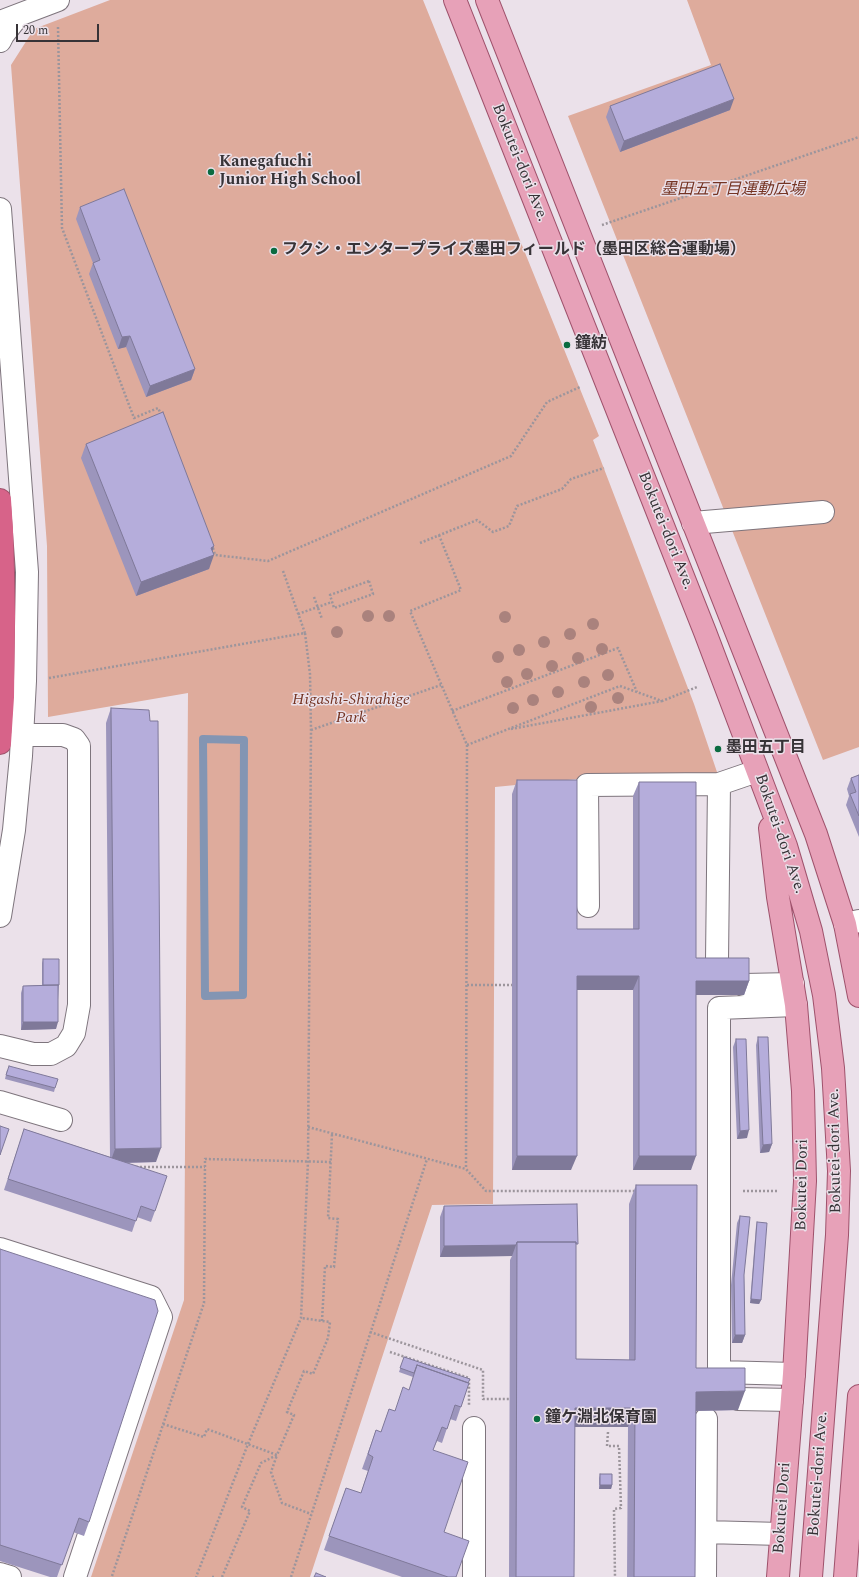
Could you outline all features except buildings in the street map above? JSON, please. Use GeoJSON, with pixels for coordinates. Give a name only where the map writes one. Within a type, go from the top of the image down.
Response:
{"type":"FeatureCollection","features":[{"type":"Feature","properties":{"kind":"highway"},"geometry":{"type":"LineString","coordinates":[[0,500],[4,616],[3,697],[0,743]]}},
{"type":"Feature","properties":{"kind":"main road","name":"Bokutei-dori Ave."},"geometry":{"type":"LineString","coordinates":[[455,0],[705,632],[786,846],[811,931],[824,995],[833,1068],[839,1171],[837,1235],[811,1577]]}},
{"type":"Feature","properties":{"kind":"main road","name":"Bokutei-dori Ave."},"geometry":{"type":"LineString","coordinates":[[487,0],[852,923],[859,996]]}},
{"type":"Feature","properties":{"kind":"main road","name":"Bokutei Dori"},"geometry":{"type":"LineString","coordinates":[[766,795],[778,897],[796,1005],[803,1091],[805,1181],[794,1374],[778,1577]]}},
{"type":"Feature","properties":{"kind":"main road"},"geometry":{"type":"LineString","coordinates":[[852,923],[859,947]]}},
{"type":"Feature","properties":{"kind":"main road","name":"Bokutei-dori Ave."},"geometry":{"type":"LineString","coordinates":[[845,1577],[859,1396]]}},
{"type":"Feature","properties":{"kind":"street"},"geometry":{"type":"LineString","coordinates":[[0,41],[9,19],[58,0]]}},
{"type":"Feature","properties":{"kind":"street"},"geometry":{"type":"LineString","coordinates":[[0,209],[27,572],[25,681],[22,735],[14,830],[0,916]]}},
{"type":"Feature","properties":{"kind":"street"},"geometry":{"type":"LineString","coordinates":[[693,523],[823,512]]}},
{"type":"Feature","properties":{"kind":"street"},"geometry":{"type":"LineString","coordinates":[[0,1046],[33,1054],[51,1054],[66,1046],[74,1033],[79,1005],[79,746],[74,739],[63,735],[22,735]]}},
{"type":"Feature","properties":{"kind":"street"},"geometry":{"type":"LineString","coordinates":[[588,906],[587,785],[719,784],[757,771]]}},
{"type":"Feature","properties":{"kind":"street"},"geometry":{"type":"LineString","coordinates":[[718,960],[719,784]]}},
{"type":"Feature","properties":{"kind":"street"},"geometry":{"type":"LineString","coordinates":[[744,984],[793,984]]}},
{"type":"Feature","properties":{"kind":"street"},"geometry":{"type":"LineString","coordinates":[[794,1374],[719,1372],[719,1008],[796,1005]]}},
{"type":"Feature","properties":{"kind":"street"},"geometry":{"type":"LineString","coordinates":[[0,1102],[61,1120]]}},
{"type":"Feature","properties":{"kind":"street"},"geometry":{"type":"LineString","coordinates":[[0,1249],[151,1297],[161,1317],[75,1577]]}},
{"type":"Feature","properties":{"kind":"street"},"geometry":{"type":"LineString","coordinates":[[738,1399],[792,1400]]}},
{"type":"Feature","properties":{"kind":"street"},"geometry":{"type":"LineString","coordinates":[[705,1577],[706,1419]]}},
{"type":"Feature","properties":{"kind":"street"},"geometry":{"type":"LineString","coordinates":[[474,1428],[474,1577]]}},
{"type":"Feature","properties":{"kind":"street"},"geometry":{"type":"LineString","coordinates":[[705,1532],[781,1534]]}},
{"type":"Feature","properties":{"kind":"street"},"geometry":{"type":"LineString","coordinates":[[0,1574],[10,1577]]}},
{"type":"Feature","properties":{"kind":"path"},"geometry":{"type":"LineString","coordinates":[[58,23],[62,228],[134,418],[158,408],[161,415]]}},
{"type":"Feature","properties":{"kind":"path"},"geometry":{"type":"LineString","coordinates":[[579,233],[859,136]]}},
{"type":"Feature","properties":{"kind":"path"},"geometry":{"type":"LineString","coordinates":[[212,547],[215,555],[268,561],[511,456],[547,402],[583,386]]}},
{"type":"Feature","properties":{"kind":"path"},"geometry":{"type":"LineString","coordinates":[[420,544],[477,520],[493,532],[509,526],[517,506],[562,489],[571,479],[604,468]]}},
{"type":"Feature","properties":{"kind":"path"},"geometry":{"type":"LineString","coordinates":[[439,535],[461,590],[410,611],[440,685],[467,745],[466,1169]]}},
{"type":"Feature","properties":{"kind":"path"},"geometry":{"type":"LineString","coordinates":[[196,1577],[248,1444],[301,1318],[308,1161],[312,730],[310,674],[305,633],[283,571]]}},
{"type":"Feature","properties":{"kind":"path"},"geometry":{"type":"LineString","coordinates":[[369,581],[373,594],[334,608],[332,602],[330,595],[369,581]]}},
{"type":"Feature","properties":{"kind":"path"},"geometry":{"type":"LineString","coordinates":[[314,597],[322,619]]}},
{"type":"Feature","properties":{"kind":"path"},"geometry":{"type":"LineString","coordinates":[[298,614],[332,602]]}},
{"type":"Feature","properties":{"kind":"path"},"geometry":{"type":"LineString","coordinates":[[25,681],[103,670],[305,633]]}},
{"type":"Feature","properties":{"kind":"path"},"geometry":{"type":"LineString","coordinates":[[452,711],[618,648],[638,692]]}},
{"type":"Feature","properties":{"kind":"path"},"geometry":{"type":"LineString","coordinates":[[312,730],[440,685]]}},
{"type":"Feature","properties":{"kind":"path"},"geometry":{"type":"LineString","coordinates":[[467,745],[620,686],[662,701]]}},
{"type":"Feature","properties":{"kind":"path"},"geometry":{"type":"LineString","coordinates":[[504,731],[662,701],[698,687]]}},
{"type":"Feature","properties":{"kind":"path"},"geometry":{"type":"LineString","coordinates":[[467,986],[520,985]]}},
{"type":"Feature","properties":{"kind":"path"},"geometry":{"type":"LineString","coordinates":[[308,1127],[466,1169],[486,1191],[643,1191]]}},
{"type":"Feature","properties":{"kind":"path"},"geometry":{"type":"LineString","coordinates":[[322,1321],[325,1266],[334,1267],[338,1219],[328,1218],[332,1162],[332,1134]]}},
{"type":"Feature","properties":{"kind":"path"},"geometry":{"type":"LineString","coordinates":[[290,1577],[427,1159]]}},
{"type":"Feature","properties":{"kind":"path"},"geometry":{"type":"LineString","coordinates":[[112,1576],[204,1303],[205,1160],[332,1162]]}},
{"type":"Feature","properties":{"kind":"path"},"geometry":{"type":"LineString","coordinates":[[134,1167],[205,1167]]}},
{"type":"Feature","properties":{"kind":"path"},"geometry":{"type":"LineString","coordinates":[[301,1318],[330,1322],[328,1338],[313,1374],[304,1372],[287,1412],[294,1415],[271,1472],[282,1503],[311,1514]]}},
{"type":"Feature","properties":{"kind":"path"},"geometry":{"type":"LineString","coordinates":[[370,1332],[483,1370],[483,1399],[510,1399]]}},
{"type":"Feature","properties":{"kind":"path"},"geometry":{"type":"LineString","coordinates":[[390,1352],[469,1378],[469,1416],[474,1428]]}},
{"type":"Feature","properties":{"kind":"path"},"geometry":{"type":"LineString","coordinates":[[163,1424],[204,1437],[207,1429],[277,1455]]}},
{"type":"Feature","properties":{"kind":"path"},"geometry":{"type":"LineString","coordinates":[[608,1432],[607,1446],[619,1446],[620,1508],[614,1509],[615,1577]]}},
{"type":"Feature","properties":{"kind":"path"},"geometry":{"type":"LineString","coordinates":[[222,1577],[250,1511],[242,1507],[261,1463],[277,1455]]}},
{"type":"Feature","properties":{"kind":"green space","name":"Higashi-Shirahige Park"},"geometry":{"type":"Polygon","coordinates":[[[110,0],[423,0],[599,436],[593,440],[694,704],[718,775],[619,775],[495,787],[493,1204],[432,1205],[310,1577],[91,1577],[184,1300],[188,693],[48,717],[47,546],[11,65],[34,29],[110,0]]]}},
{"type":"Feature","properties":{"kind":"green space","name":"墨田五丁目運動広場"},"geometry":{"type":"Polygon","coordinates":[[[687,0],[859,0],[859,747],[823,760],[568,116],[711,65],[687,0]]]}},
{"type":"Feature","properties":{"kind":"waterway"},"geometry":{"type":"LineString","coordinates":[[203,739],[244,740],[243,995],[205,996],[203,739]]}},
{"type":"Feature","properties":{"kind":"place","name":"Kanegafuchi Junior High School"},"geometry":{"type":"Point","coordinates":[211,172]}},
{"type":"Feature","properties":{"kind":"place","name":"フクシ・エンタープライズ墨田フィールド（墨田区総合運動場）"},"geometry":{"type":"Point","coordinates":[274,251]}},
{"type":"Feature","properties":{"kind":"place","name":"鐘紡"},"geometry":{"type":"Point","coordinates":[567,345]}},
{"type":"Feature","properties":{"kind":"place","name":"墨田五丁目"},"geometry":{"type":"Point","coordinates":[718,749]}},
{"type":"Feature","properties":{"kind":"place","name":"鐘ケ淵北保育園"},"geometry":{"type":"Point","coordinates":[537,1419]}}]}
